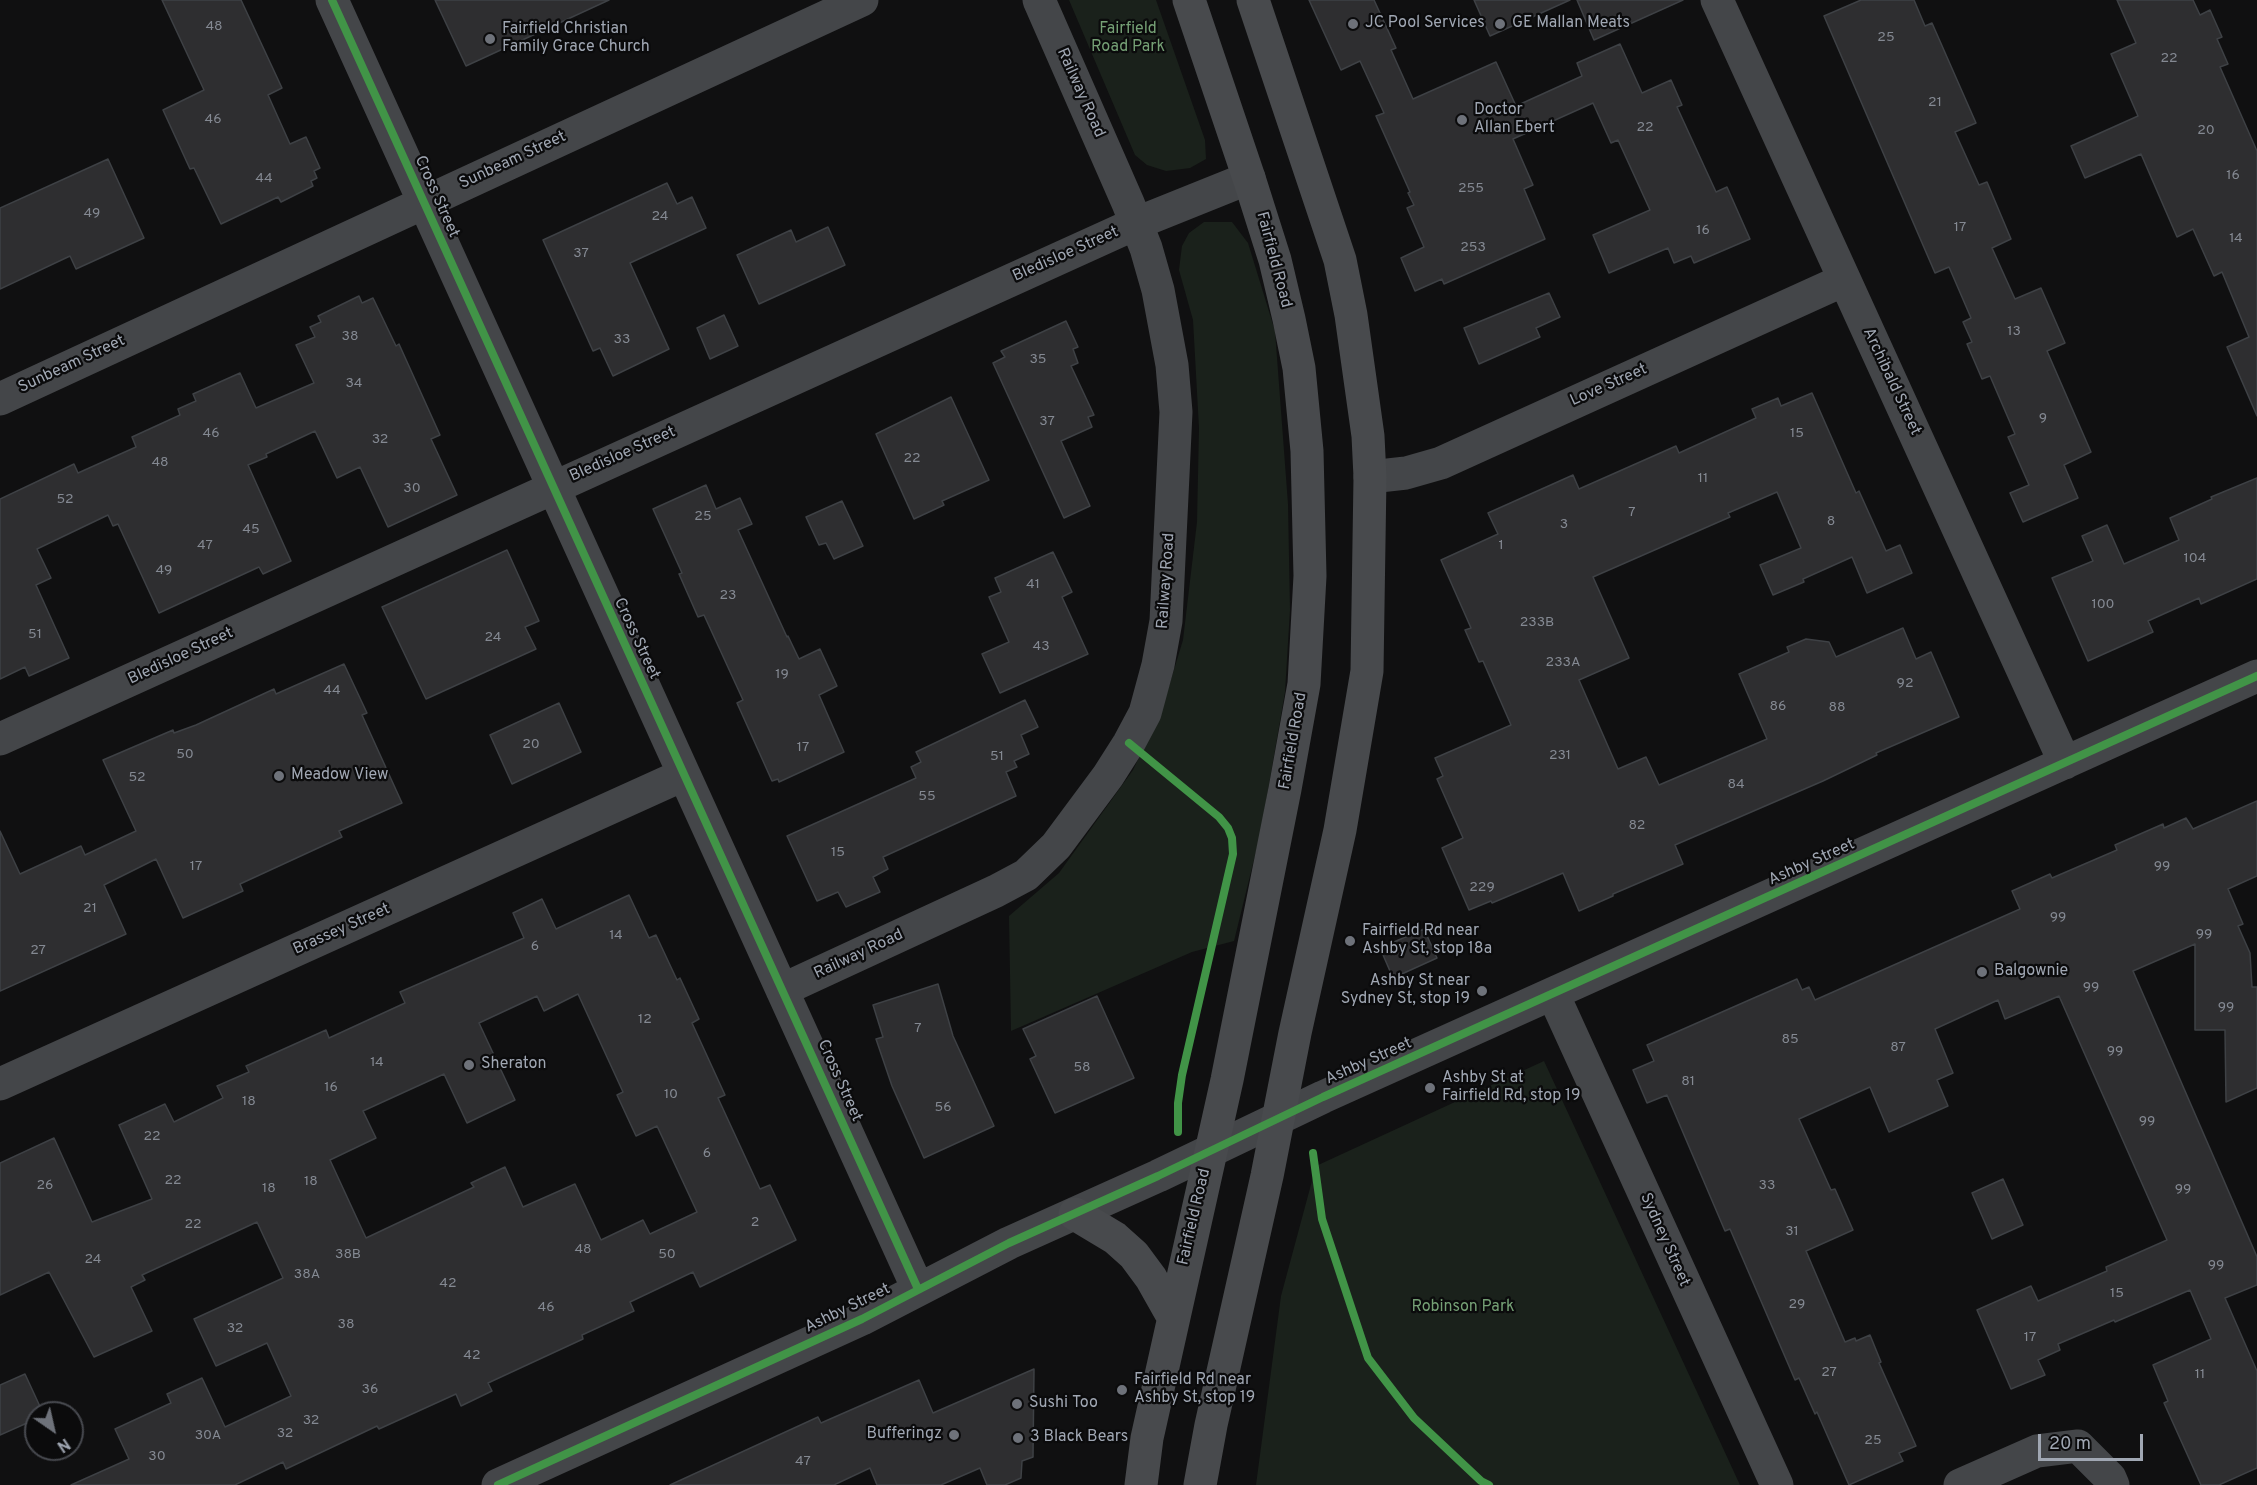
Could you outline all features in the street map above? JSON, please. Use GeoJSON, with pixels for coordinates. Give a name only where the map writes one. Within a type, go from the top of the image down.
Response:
{"type":"FeatureCollection","features":[{"type":"Feature","properties":{"kind":"main road","name":"Fairfield Road"},"geometry":{"type":"LineString","coordinates":[[1141,1485],[1147,1438],[1227,1080],[1304,684],[1310,576],[1307,451],[1299,368],[1275,260],[1250,178],[1189,0]]}},
{"type":"Feature","properties":{"kind":"main road"},"geometry":{"type":"LineString","coordinates":[[1200,1485],[1211,1425],[1279,1118],[1294,1033],[1340,830],[1366,671],[1370,477],[1368,436],[1351,315],[1340,260],[1253,0]]}},
{"type":"Feature","properties":{"kind":"main road"},"geometry":{"type":"LineString","coordinates":[[1075,1214],[1115,1238],[1134,1255],[1151,1278],[1173,1317]]}},
{"type":"Feature","properties":{"kind":"street","name":"Cross Street"},"geometry":{"type":"LineString","coordinates":[[332,0],[918,1289]]}},
{"type":"Feature","properties":{"kind":"street","name":"Sunbeam Street"},"geometry":{"type":"LineString","coordinates":[[0,399],[862,0]]}},
{"type":"Feature","properties":{"kind":"street","name":"Railway Road"},"geometry":{"type":"LineString","coordinates":[[782,990],[1026,875],[1056,846],[1108,776],[1145,713],[1158,665],[1166,621],[1176,412],[1172,365],[1158,290],[1137,223],[1039,0]]}},
{"type":"Feature","properties":{"kind":"street","name":"Archibald Street"},"geometry":{"type":"LineString","coordinates":[[1717,0],[2065,763]]}},
{"type":"Feature","properties":{"kind":"street","name":"Bledisloe Street"},"geometry":{"type":"LineString","coordinates":[[0,739],[1137,223],[1250,178]]}},
{"type":"Feature","properties":{"kind":"street","name":"Love Street"},"geometry":{"type":"LineString","coordinates":[[1370,477],[1406,473],[1441,463],[1844,280]]}},
{"type":"Feature","properties":{"kind":"street","name":"Ashby Street"},"geometry":{"type":"LineString","coordinates":[[498,1485],[862,1319],[1009,1243],[1279,1118],[2257,676]]}},
{"type":"Feature","properties":{"kind":"street","name":"Brassey Street"},"geometry":{"type":"LineString","coordinates":[[0,1084],[683,775]]}},
{"type":"Feature","properties":{"kind":"street","name":"Sydney Street"},"geometry":{"type":"LineString","coordinates":[[1553,994],[1777,1485]]}},
{"type":"Feature","properties":{"kind":"street"},"geometry":{"type":"LineString","coordinates":[[1960,1485],[2037,1451],[2078,1446],[2110,1478],[2113,1485]]}},
{"type":"Feature","properties":{"kind":"green space","name":"Fairfield Road Park"},"geometry":{"type":"Polygon","coordinates":[[[1069,0],[1156,0],[1205,140],[1206,159],[1190,168],[1166,171],[1147,165],[1135,155],[1069,0]]]}},
{"type":"Feature","properties":{"kind":"green space"},"geometry":{"type":"Polygon","coordinates":[[[1204,222],[1232,222],[1248,243],[1275,331],[1288,504],[1290,610],[1285,692],[1261,831],[1234,941],[1192,952],[1011,1031],[1009,916],[1059,873],[1133,770],[1162,709],[1183,640],[1197,522],[1199,428],[1193,320],[1179,270],[1182,246],[1189,233],[1204,222]]]}},
{"type":"Feature","properties":{"kind":"green space","name":"Robinson Park"},"geometry":{"type":"Polygon","coordinates":[[[1544,1061],[1740,1485],[1256,1485],[1281,1296],[1316,1166],[1544,1061]]]}},
{"type":"Feature","properties":{"kind":"building"},"geometry":{"type":"Polygon","coordinates":[[[162,0],[241,0],[282,88],[268,95],[290,144],[306,137],[320,168],[314,171],[317,178],[311,181],[313,186],[281,202],[278,197],[221,224],[194,168],[190,169],[163,110],[204,90],[162,0]]]}},
{"type":"Feature","properties":{"kind":"building","name":"Fairfield Christian Family Grace Church"},"geometry":{"type":"Polygon","coordinates":[[[435,0],[609,0],[466,66],[435,0]]]}},
{"type":"Feature","properties":{"kind":"building"},"geometry":{"type":"Polygon","coordinates":[[[1309,0],[1374,0],[1396,48],[1391,50],[1413,99],[1496,62],[1516,106],[1582,76],[1577,63],[1620,44],[1642,93],[1671,80],[1682,105],[1677,107],[1716,192],[1727,187],[1750,239],[1694,263],[1691,256],[1674,263],[1668,248],[1609,273],[1593,235],[1650,210],[1618,140],[1611,143],[1593,103],[1513,139],[1533,185],[1524,189],[1545,239],[1444,284],[1442,279],[1415,291],[1401,258],[1424,247],[1407,208],[1414,205],[1408,193],[1410,192],[1376,116],[1384,113],[1360,61],[1341,70],[1309,0]]]}},
{"type":"Feature","properties":{"kind":"building","name":"GE Mallan Meats"},"geometry":{"type":"Polygon","coordinates":[[[1474,0],[1570,0],[1490,36],[1474,0]]]}},
{"type":"Feature","properties":{"kind":"building"},"geometry":{"type":"Polygon","coordinates":[[[1577,0],[1683,0],[1594,40],[1577,0]]]}},
{"type":"Feature","properties":{"kind":"building"},"geometry":{"type":"Polygon","coordinates":[[[1861,0],[1914,0],[1925,26],[1932,23],[1976,123],[1955,132],[1979,185],[1987,182],[2011,239],[1992,248],[2015,299],[2041,288],[2065,343],[2047,351],[2091,452],[2064,465],[2078,498],[2023,522],[2010,493],[2029,485],[2008,437],[2015,434],[1990,376],[1982,379],[1967,344],[1972,342],[1963,322],[1971,318],[1949,267],[1935,273],[1824,16],[1861,0]]]}},
{"type":"Feature","properties":{"kind":"building"},"geometry":{"type":"Polygon","coordinates":[[[2117,0],[2193,0],[2200,15],[2210,10],[2222,37],[2217,39],[2228,64],[2220,67],[2257,151],[2257,416],[2227,347],[2249,337],[2222,272],[2214,276],[2193,229],[2177,237],[2141,154],[2085,178],[2071,146],[2138,116],[2111,54],[2136,43],[2117,0]]]}},
{"type":"Feature","properties":{"kind":"building"},"geometry":{"type":"Polygon","coordinates":[[[108,159],[144,238],[76,269],[70,256],[0,289],[0,208],[108,159]]]}},
{"type":"Feature","properties":{"kind":"building"},"geometry":{"type":"Polygon","coordinates":[[[667,183],[677,204],[692,197],[706,228],[630,263],[669,349],[613,376],[600,348],[593,351],[543,240],[667,183]]]}},
{"type":"Feature","properties":{"kind":"building"},"geometry":{"type":"Polygon","coordinates":[[[828,227],[845,265],[759,304],[737,255],[791,230],[796,242],[828,227]]]}},
{"type":"Feature","properties":{"kind":"building"},"geometry":{"type":"Polygon","coordinates":[[[1549,293],[1560,317],[1536,328],[1540,337],[1479,364],[1464,328],[1549,293]]]}},
{"type":"Feature","properties":{"kind":"building"},"geometry":{"type":"Polygon","coordinates":[[[359,296],[362,303],[373,298],[396,346],[399,344],[440,435],[431,439],[457,495],[388,527],[360,467],[337,478],[315,431],[248,465],[291,561],[263,574],[259,567],[159,613],[118,524],[113,526],[108,515],[37,549],[51,578],[36,585],[69,658],[29,676],[25,667],[0,679],[0,499],[74,464],[78,473],[136,447],[132,437],[180,415],[178,409],[196,401],[193,394],[240,373],[256,408],[314,383],[296,345],[315,337],[310,327],[321,322],[318,316],[359,296]]]}},
{"type":"Feature","properties":{"kind":"building"},"geometry":{"type":"Polygon","coordinates":[[[724,315],[738,346],[710,359],[697,328],[724,315]]]}},
{"type":"Feature","properties":{"kind":"building"},"geometry":{"type":"Polygon","coordinates":[[[1066,321],[1078,347],[1073,349],[1078,363],[1071,366],[1094,415],[1088,417],[1092,427],[1061,441],[1090,506],[1064,518],[993,363],[1005,357],[1001,351],[1066,321]]]}},
{"type":"Feature","properties":{"kind":"building"},"geometry":{"type":"Polygon","coordinates":[[[1812,393],[1856,493],[1859,491],[1886,551],[1900,545],[1912,573],[1867,593],[1852,557],[1773,595],[1760,565],[1801,548],[1777,492],[1728,513],[1730,517],[1593,577],[1629,658],[1579,680],[1618,769],[1646,757],[1659,785],[1767,739],[1739,674],[1789,652],[1787,647],[1806,639],[1829,642],[1836,657],[1903,628],[1916,659],[1931,652],[1959,717],[1876,753],[1877,755],[1823,781],[1675,845],[1683,864],[1579,911],[1563,873],[1492,903],[1491,901],[1469,910],[1442,848],[1463,838],[1437,779],[1443,776],[1435,758],[1511,725],[1483,661],[1479,662],[1465,630],[1471,628],[1441,560],[1498,534],[1488,513],[1573,475],[1579,489],[1676,446],[1679,453],[1756,418],[1752,409],[1778,398],[1781,406],[1812,393]]]}},
{"type":"Feature","properties":{"kind":"building"},"geometry":{"type":"Polygon","coordinates":[[[951,397],[989,480],[942,501],[944,505],[914,519],[876,434],[951,397]]]}},
{"type":"Feature","properties":{"kind":"building"},"geometry":{"type":"Polygon","coordinates":[[[2257,478],[2257,579],[2201,604],[2199,598],[2148,621],[2153,632],[2088,661],[2052,578],[2093,561],[2082,536],[2107,525],[2124,564],[2179,540],[2170,518],[2212,499],[2211,497],[2257,478]]]}},
{"type":"Feature","properties":{"kind":"building"},"geometry":{"type":"Polygon","coordinates":[[[706,485],[716,509],[740,498],[752,524],[738,530],[787,637],[799,659],[820,649],[837,686],[819,695],[844,752],[779,782],[778,779],[772,781],[737,703],[743,700],[704,615],[698,617],[679,574],[682,573],[653,509],[706,485]]]}},
{"type":"Feature","properties":{"kind":"building"},"geometry":{"type":"Polygon","coordinates":[[[842,501],[863,546],[834,559],[826,543],[819,545],[806,517],[842,501]]]}},
{"type":"Feature","properties":{"kind":"building"},"geometry":{"type":"Polygon","coordinates":[[[507,550],[539,621],[525,627],[536,649],[426,699],[382,607],[507,550]]]}},
{"type":"Feature","properties":{"kind":"building"},"geometry":{"type":"Polygon","coordinates":[[[1053,552],[1072,592],[1062,597],[1088,654],[1000,693],[982,654],[1009,642],[989,597],[1001,592],[995,578],[1053,552]]]}},
{"type":"Feature","properties":{"kind":"building"},"geometry":{"type":"Polygon","coordinates":[[[344,664],[367,713],[362,715],[402,803],[339,831],[342,837],[240,884],[243,891],[183,918],[156,859],[104,885],[126,934],[0,991],[0,831],[20,874],[81,846],[85,855],[136,831],[103,760],[173,730],[174,733],[196,725],[274,689],[276,694],[344,664]]]}},
{"type":"Feature","properties":{"kind":"building"},"geometry":{"type":"Polygon","coordinates":[[[1025,700],[1038,727],[1021,735],[1029,754],[1014,761],[1017,767],[1006,772],[1016,796],[883,857],[888,869],[873,877],[880,892],[846,907],[838,892],[817,901],[787,836],[916,778],[911,767],[921,762],[916,752],[1025,700]]]}},
{"type":"Feature","properties":{"kind":"building"},"geometry":{"type":"Polygon","coordinates":[[[559,703],[581,752],[512,784],[490,735],[559,703]]]}},
{"type":"Feature","properties":{"kind":"building"},"geometry":{"type":"Polygon","coordinates":[[[2257,801],[2257,876],[2228,889],[2243,924],[2238,926],[2250,953],[2252,987],[2257,987],[2257,1088],[2226,1102],[2225,1030],[2195,1030],[2195,944],[2133,971],[2257,1257],[2257,1285],[2225,1298],[2257,1371],[2257,1468],[2219,1485],[2201,1485],[2164,1403],[2168,1401],[2153,1365],[2211,1339],[2190,1290],[2058,1344],[2060,1350],[2038,1360],[2045,1375],[2011,1389],[1977,1310],[2031,1286],[2038,1301],[2107,1271],[2106,1267],[2167,1240],[2059,996],[2005,1019],[1998,1000],[1935,1029],[1953,1073],[1937,1080],[1948,1106],[1889,1132],[1870,1087],[1799,1119],[1831,1190],[1835,1189],[1853,1230],[1806,1251],[1845,1342],[1855,1338],[1856,1341],[1870,1335],[1881,1362],[1879,1363],[1916,1446],[1899,1453],[1903,1461],[1849,1485],[1817,1412],[1815,1414],[1799,1378],[1795,1380],[1730,1229],[1725,1231],[1667,1095],[1647,1103],[1633,1070],[1654,1061],[1647,1045],[1797,979],[1802,990],[1809,987],[1815,1000],[2020,909],[2012,891],[2050,874],[2052,878],[2117,850],[2115,845],[2163,824],[2164,828],[2186,818],[2193,829],[2257,801]]]}},
{"type":"Feature","properties":{"kind":"building"},"geometry":{"type":"Polygon","coordinates":[[[629,895],[649,938],[656,935],[677,980],[680,978],[699,1019],[692,1023],[725,1095],[718,1098],[760,1189],[770,1185],[796,1240],[700,1287],[693,1272],[630,1302],[634,1311],[582,1335],[583,1339],[488,1383],[492,1391],[461,1406],[456,1394],[379,1429],[377,1426],[286,1469],[283,1462],[235,1485],[71,1485],[129,1459],[115,1429],[171,1403],[167,1394],[202,1378],[225,1427],[291,1396],[267,1343],[216,1366],[194,1319],[283,1278],[257,1222],[142,1275],[145,1280],[131,1287],[152,1331],[94,1357],[49,1272],[0,1295],[0,1163],[54,1138],[92,1222],[152,1199],[119,1125],[165,1104],[174,1122],[223,1098],[217,1086],[249,1072],[246,1066],[326,1030],[329,1038],[405,1003],[400,992],[524,938],[513,913],[542,899],[556,929],[629,895]],[[578,994],[544,1011],[537,996],[479,1023],[515,1100],[467,1123],[444,1074],[363,1111],[376,1138],[330,1160],[366,1238],[474,1187],[471,1183],[505,1167],[523,1207],[575,1184],[601,1240],[643,1220],[650,1234],[697,1212],[657,1126],[636,1136],[617,1095],[623,1092],[578,994]]]}},
{"type":"Feature","properties":{"kind":"building"},"geometry":{"type":"Polygon","coordinates":[[[1424,929],[1437,958],[1393,978],[1380,948],[1424,929]]]}},
{"type":"Feature","properties":{"kind":"building"},"geometry":{"type":"Polygon","coordinates":[[[938,984],[953,1036],[994,1126],[924,1158],[892,1086],[876,1039],[883,1037],[873,1005],[938,984]]]}},
{"type":"Feature","properties":{"kind":"building"},"geometry":{"type":"Polygon","coordinates":[[[1097,996],[1134,1078],[1055,1113],[1030,1059],[1036,1056],[1023,1029],[1097,996]]]}},
{"type":"Feature","properties":{"kind":"building"},"geometry":{"type":"Polygon","coordinates":[[[2003,1179],[2023,1225],[1992,1239],[1972,1193],[2003,1179]]]}},
{"type":"Feature","properties":{"kind":"building"},"geometry":{"type":"Polygon","coordinates":[[[1034,1369],[1033,1457],[1022,1461],[1021,1478],[1005,1485],[987,1485],[980,1468],[941,1485],[877,1485],[870,1468],[834,1485],[670,1485],[818,1417],[821,1423],[919,1380],[933,1413],[1034,1369]]]}},
{"type":"Feature","properties":{"kind":"building"},"geometry":{"type":"Polygon","coordinates":[[[25,1374],[37,1401],[24,1401],[24,1424],[0,1435],[0,1385],[25,1374]]]}},
{"type":"Feature","properties":{"kind":"cycle path"},"geometry":{"type":"LineString","coordinates":[[332,0],[918,1289]]}},
{"type":"Feature","properties":{"kind":"cycle path"},"geometry":{"type":"LineString","coordinates":[[498,1485],[862,1319],[1009,1243],[1158,1176],[1323,1097],[2257,676]]}},
{"type":"Feature","properties":{"kind":"cycle path"},"geometry":{"type":"LineString","coordinates":[[1129,743],[1219,817],[1228,828],[1232,838],[1233,854],[1182,1075],[1178,1103],[1178,1132]]}},
{"type":"Feature","properties":{"kind":"cycle path"},"geometry":{"type":"LineString","coordinates":[[1313,1153],[1322,1219],[1368,1358],[1414,1418],[1481,1481],[1489,1485]]}},
{"type":"Feature","properties":{"kind":"place","name":"JC Pool Services"},"geometry":{"type":"Point","coordinates":[1353,24]}},
{"type":"Feature","properties":{"kind":"place","name":"GE Mallan Meats"},"geometry":{"type":"Point","coordinates":[1500,24]}},
{"type":"Feature","properties":{"kind":"place","name":"Fairfield Christian Family Grace Church"},"geometry":{"type":"Point","coordinates":[490,39]}},
{"type":"Feature","properties":{"kind":"place","name":"Doctor Allan Ebert"},"geometry":{"type":"Point","coordinates":[1462,120]}},
{"type":"Feature","properties":{"kind":"place","name":"Meadow View"},"geometry":{"type":"Point","coordinates":[279,776]}},
{"type":"Feature","properties":{"kind":"place","name":"Fairfield Rd near Ashby St, stop 18a"},"geometry":{"type":"Point","coordinates":[1350,941]}},
{"type":"Feature","properties":{"kind":"place","name":"Balgownie"},"geometry":{"type":"Point","coordinates":[1982,972]}},
{"type":"Feature","properties":{"kind":"place","name":"Ashby St near Sydney St, stop 19"},"geometry":{"type":"Point","coordinates":[1482,991]}},
{"type":"Feature","properties":{"kind":"place","name":"Sheraton"},"geometry":{"type":"Point","coordinates":[469,1065]}},
{"type":"Feature","properties":{"kind":"place","name":"Ashby St at Fairfield Rd, stop 19"},"geometry":{"type":"Point","coordinates":[1430,1088]}},
{"type":"Feature","properties":{"kind":"place","name":"Fairfield Rd near Ashby St, stop 19"},"geometry":{"type":"Point","coordinates":[1122,1390]}},
{"type":"Feature","properties":{"kind":"place","name":"Sushi Too"},"geometry":{"type":"Point","coordinates":[1017,1404]}},
{"type":"Feature","properties":{"kind":"place","name":"Bufferingz"},"geometry":{"type":"Point","coordinates":[954,1435]}},
{"type":"Feature","properties":{"kind":"place","name":"3 Black Bears"},"geometry":{"type":"Point","coordinates":[1018,1438]}}]}
